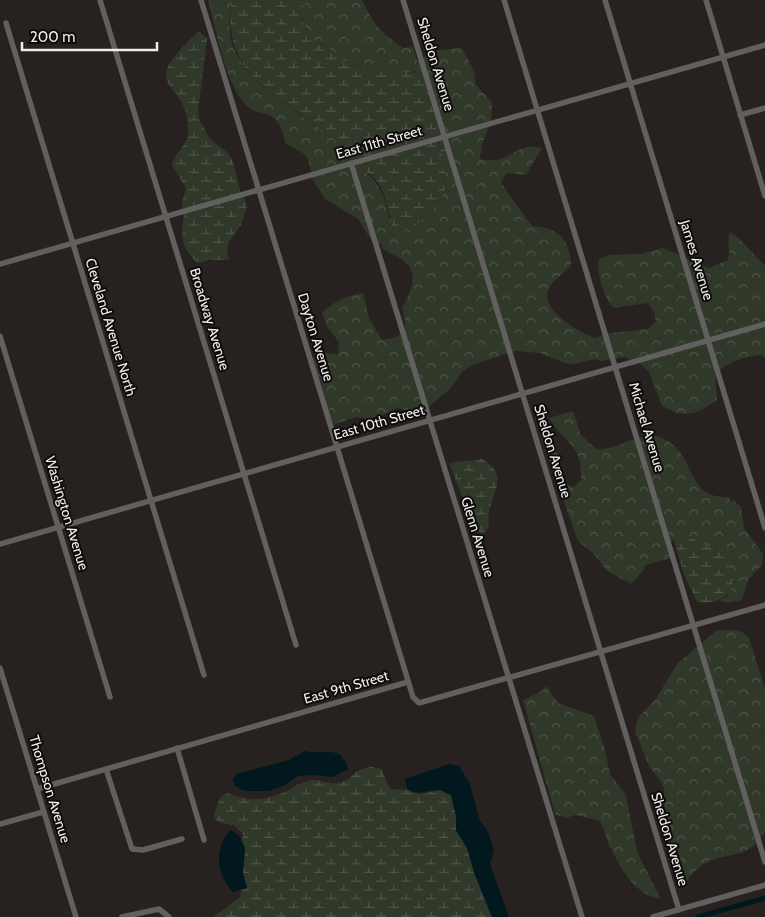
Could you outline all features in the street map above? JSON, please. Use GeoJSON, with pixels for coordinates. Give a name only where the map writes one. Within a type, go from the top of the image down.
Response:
{"type":"FeatureCollection","features":[{"type":"Feature","properties":{"kind":"street","name":"Broadway Avenue"},"geometry":{"type":"LineString","coordinates":[[100,0],[296,645]]}},
{"type":"Feature","properties":{"kind":"street","name":"Dayton Avenue"},"geometry":{"type":"LineString","coordinates":[[201,0],[408,682]]}},
{"type":"Feature","properties":{"kind":"street","name":"Sheldon Avenue"},"geometry":{"type":"LineString","coordinates":[[403,0],[679,910]]}},
{"type":"Feature","properties":{"kind":"street","name":"Michael Avenue"},"geometry":{"type":"LineString","coordinates":[[504,0],[765,862]]}},
{"type":"Feature","properties":{"kind":"street","name":"James Avenue"},"geometry":{"type":"LineString","coordinates":[[605,0],[765,528]]}},
{"type":"Feature","properties":{"kind":"street"},"geometry":{"type":"LineString","coordinates":[[706,0],[740,116],[763,181],[765,196]]}},
{"type":"Feature","properties":{"kind":"street","name":"Cleveland Avenue North"},"geometry":{"type":"LineString","coordinates":[[6,22],[204,675]]}},
{"type":"Feature","properties":{"kind":"street","name":"East 11th Street"},"geometry":{"type":"LineString","coordinates":[[0,264],[765,44]]}},
{"type":"Feature","properties":{"kind":"street"},"geometry":{"type":"LineString","coordinates":[[740,116],[765,108]]}},
{"type":"Feature","properties":{"kind":"street","name":"Glenn Avenue"},"geometry":{"type":"LineString","coordinates":[[351,163],[582,917]]}},
{"type":"Feature","properties":{"kind":"street","name":"East 10th Street"},"geometry":{"type":"LineString","coordinates":[[0,544],[765,324]]}},
{"type":"Feature","properties":{"kind":"street","name":"Washington Avenue"},"geometry":{"type":"LineString","coordinates":[[0,336],[110,697]]}},
{"type":"Feature","properties":{"kind":"street","name":"East 9th Street"},"geometry":{"type":"LineString","coordinates":[[36,788],[408,682],[412,697],[419,703],[765,605]]}},
{"type":"Feature","properties":{"kind":"street","name":"Thompson Avenue"},"geometry":{"type":"LineString","coordinates":[[0,668],[76,917]]}},
{"type":"Feature","properties":{"kind":"street"},"geometry":{"type":"LineString","coordinates":[[177,748],[204,840]]}},
{"type":"Feature","properties":{"kind":"street"},"geometry":{"type":"LineString","coordinates":[[106,768],[132,849],[143,850],[182,839]]}},
{"type":"Feature","properties":{"kind":"street"},"geometry":{"type":"LineString","coordinates":[[0,824],[43,812]]}},
{"type":"Feature","properties":{"kind":"street"},"geometry":{"type":"LineString","coordinates":[[653,917],[765,885]]}},
{"type":"Feature","properties":{"kind":"street"},"geometry":{"type":"LineString","coordinates":[[122,917],[159,909],[168,917]]}},
{"type":"Feature","properties":{"kind":"green space"},"geometry":{"type":"Polygon","coordinates":[[[208,0],[232,0],[230,38],[240,61],[248,72],[278,99],[333,138],[351,158],[366,154],[358,158],[357,164],[379,187],[385,200],[389,219],[413,229],[441,199],[445,189],[444,168],[438,141],[415,71],[406,73],[373,70],[342,60],[326,46],[316,42],[303,23],[300,13],[307,0],[362,0],[370,16],[383,33],[403,48],[413,47],[417,61],[439,50],[462,48],[474,71],[476,85],[491,101],[492,107],[491,122],[482,144],[480,159],[499,159],[525,148],[542,148],[526,175],[506,173],[501,183],[532,226],[555,232],[565,241],[568,248],[571,265],[551,285],[547,296],[549,304],[555,312],[571,326],[595,338],[609,333],[648,329],[656,322],[654,312],[648,303],[613,308],[600,278],[599,259],[609,255],[641,254],[663,248],[709,268],[728,260],[730,232],[765,266],[765,358],[761,355],[748,357],[736,360],[725,366],[715,374],[717,400],[696,412],[684,414],[662,406],[649,372],[638,362],[624,357],[601,361],[596,359],[573,364],[565,363],[540,353],[515,351],[472,365],[463,371],[450,389],[427,408],[412,412],[398,408],[380,416],[368,419],[356,417],[333,425],[313,358],[324,353],[338,354],[339,342],[327,327],[322,313],[331,305],[341,300],[363,293],[369,318],[382,340],[396,337],[405,327],[402,308],[412,286],[411,269],[398,257],[383,249],[382,245],[372,241],[358,219],[325,199],[313,180],[308,159],[303,153],[286,144],[282,130],[277,122],[266,114],[254,111],[241,99],[234,88],[225,64],[208,0]]]}},
{"type":"Feature","properties":{"kind":"green space"},"geometry":{"type":"Polygon","coordinates":[[[232,0],[307,0],[300,13],[303,23],[316,42],[326,46],[342,60],[373,70],[423,73],[441,132],[438,143],[443,157],[445,189],[441,199],[413,229],[403,232],[393,229],[381,187],[375,179],[357,164],[360,156],[351,158],[333,138],[277,98],[250,73],[240,59],[233,43],[231,23],[232,0]]]}},
{"type":"Feature","properties":{"kind":"green space"},"geometry":{"type":"Polygon","coordinates":[[[199,31],[207,39],[198,111],[200,121],[210,139],[228,153],[233,162],[241,195],[245,199],[247,206],[241,225],[229,242],[227,252],[229,260],[209,260],[198,263],[192,258],[183,242],[184,216],[182,200],[186,188],[172,165],[186,140],[188,131],[186,113],[181,101],[168,84],[166,76],[169,65],[179,51],[199,31]]]}},
{"type":"Feature","properties":{"kind":"green space"},"geometry":{"type":"Polygon","coordinates":[[[573,411],[581,435],[596,449],[614,447],[640,437],[657,436],[676,447],[698,484],[705,491],[715,496],[729,497],[730,501],[733,500],[741,507],[744,528],[763,554],[762,565],[748,580],[742,600],[728,603],[720,600],[728,596],[717,549],[692,539],[680,538],[668,544],[672,558],[645,565],[643,571],[631,584],[607,571],[594,554],[578,541],[539,433],[546,433],[561,463],[564,482],[573,488],[581,480],[579,458],[576,451],[549,418],[573,411]]]}},
{"type":"Feature","properties":{"kind":"green space"},"geometry":{"type":"Polygon","coordinates":[[[482,459],[492,466],[497,481],[490,506],[489,526],[483,535],[475,529],[449,463],[482,459]]]}},
{"type":"Feature","properties":{"kind":"green space"},"geometry":{"type":"Polygon","coordinates":[[[688,537],[707,544],[725,559],[729,567],[733,587],[726,596],[713,602],[697,602],[684,575],[674,539],[688,537]]]}},
{"type":"Feature","properties":{"kind":"green space"},"geometry":{"type":"Polygon","coordinates":[[[717,630],[742,632],[749,638],[765,688],[765,832],[751,848],[702,865],[683,885],[676,874],[666,828],[664,789],[660,780],[649,766],[635,732],[638,718],[655,700],[677,664],[717,630]]]}},
{"type":"Feature","properties":{"kind":"green space"},"geometry":{"type":"Polygon","coordinates":[[[547,686],[558,703],[594,716],[604,746],[610,774],[626,795],[637,852],[661,899],[643,892],[629,879],[607,841],[603,827],[598,820],[575,815],[566,818],[555,814],[523,700],[539,693],[547,686]]]}},
{"type":"Feature","properties":{"kind":"green space"},"geometry":{"type":"Polygon","coordinates":[[[372,767],[382,769],[391,789],[409,790],[420,794],[441,790],[451,795],[456,816],[456,830],[467,848],[475,875],[492,917],[213,917],[240,897],[241,890],[247,888],[243,873],[245,848],[241,840],[244,835],[234,825],[216,820],[215,813],[221,796],[228,793],[247,799],[267,798],[312,780],[334,783],[346,781],[360,770],[372,767]]]}},
{"type":"Feature","properties":{"kind":"water"},"geometry":{"type":"Polygon","coordinates":[[[305,751],[337,753],[345,761],[348,769],[333,777],[298,776],[285,785],[269,791],[244,791],[235,786],[233,780],[236,774],[289,760],[305,751]]]}},
{"type":"Feature","properties":{"kind":"water"},"geometry":{"type":"Polygon","coordinates":[[[449,764],[459,766],[470,784],[480,821],[487,830],[494,850],[490,864],[509,917],[492,917],[475,875],[467,848],[456,830],[456,816],[451,795],[440,790],[413,792],[406,786],[405,779],[449,764]]]}},
{"type":"Feature","properties":{"kind":"water"},"geometry":{"type":"Polygon","coordinates":[[[230,830],[239,835],[245,848],[243,873],[247,888],[233,892],[223,878],[219,862],[221,845],[230,830]]]}},
{"type":"Feature","properties":{"kind":"waterway"},"geometry":{"type":"LineString","coordinates":[[698,917],[765,898]]}}]}
